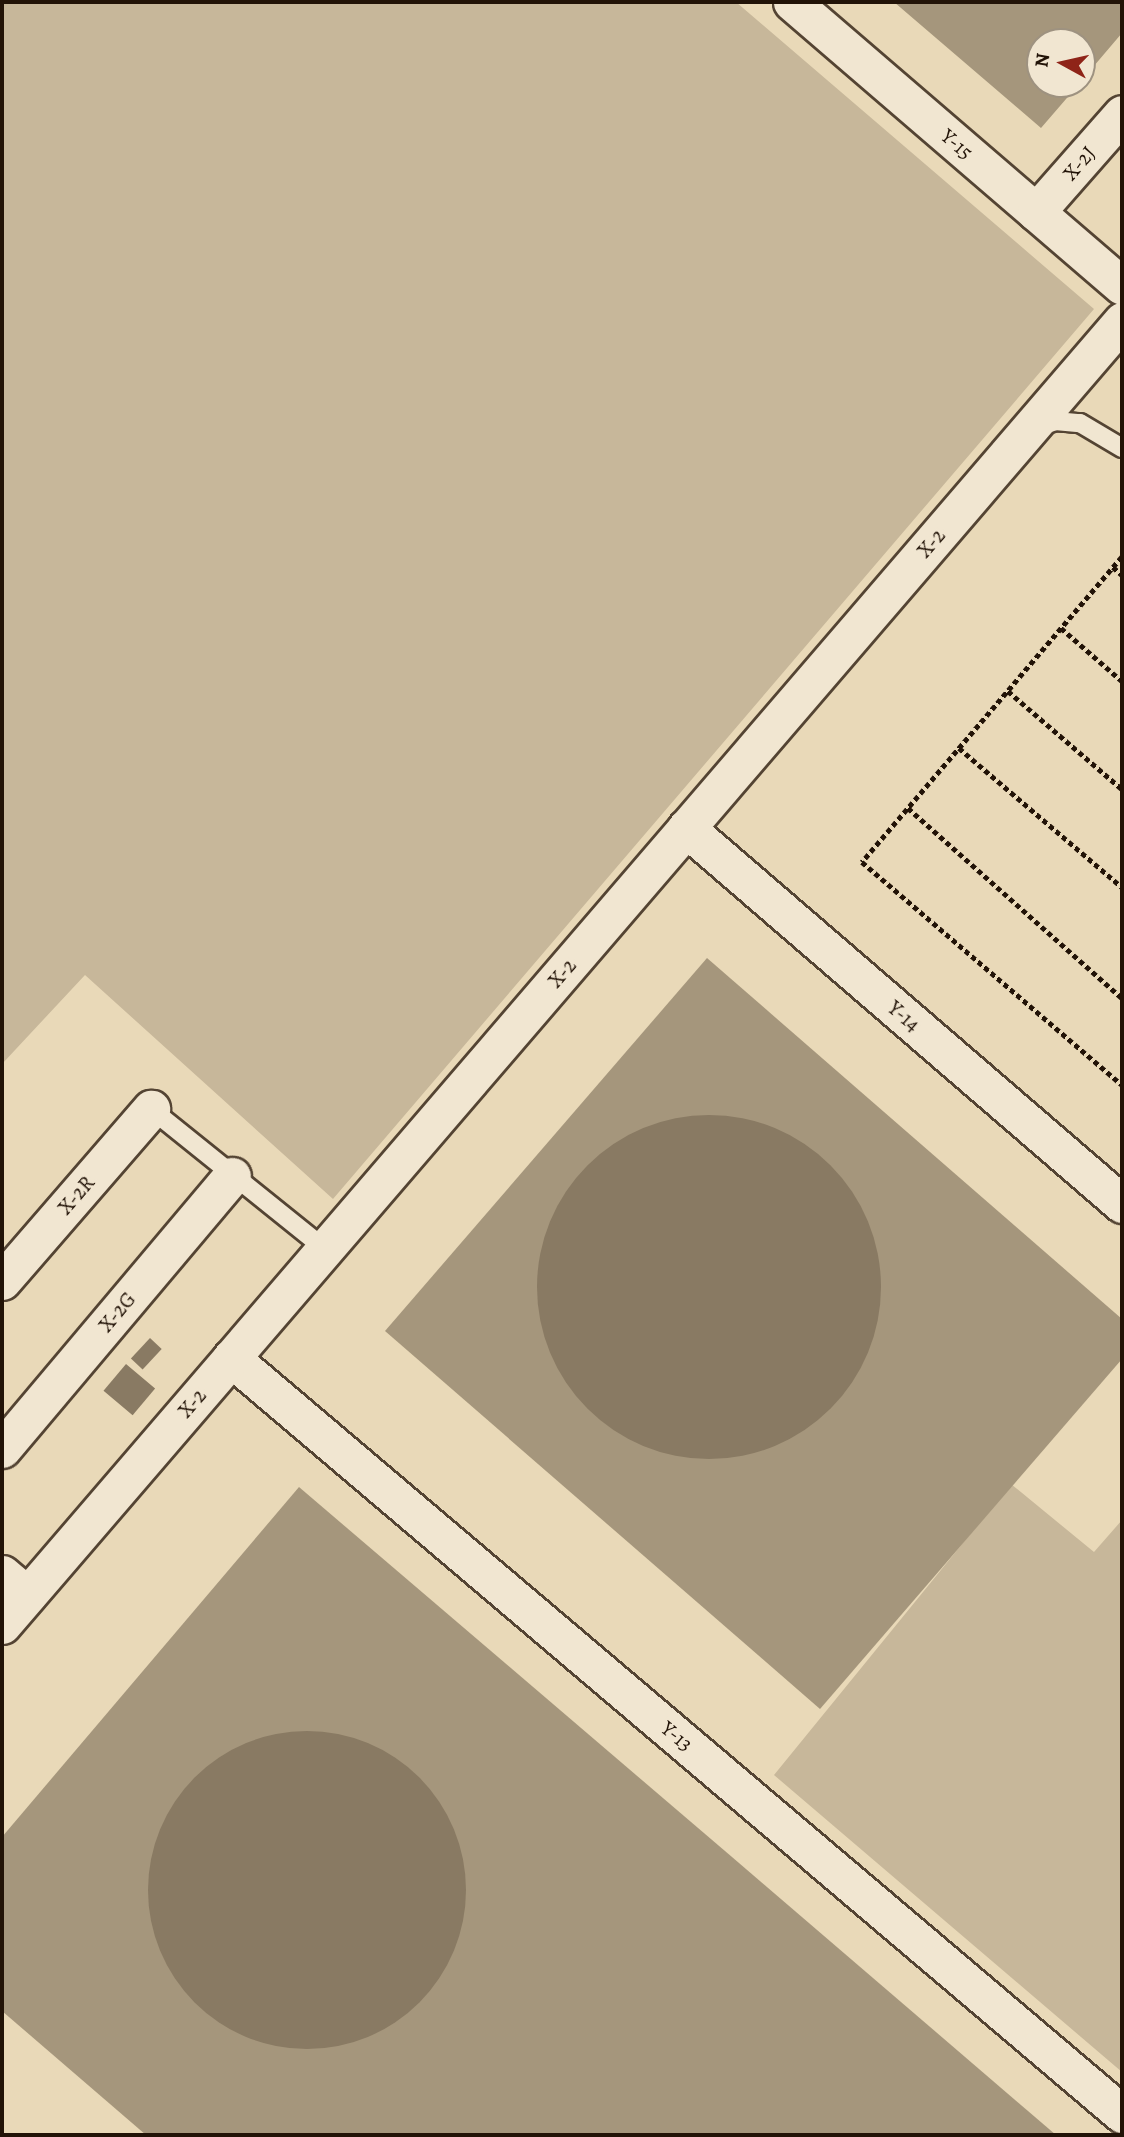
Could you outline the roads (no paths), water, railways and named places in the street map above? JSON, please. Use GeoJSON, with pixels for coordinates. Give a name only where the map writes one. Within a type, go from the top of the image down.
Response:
{"type":"FeatureCollection","features":[{"type":"Feature","properties":{"kind":"street","name":"Y-15"},"geometry":{"type":"LineString","coordinates":[[792,2],[1122,286]]}},
{"type":"Feature","properties":{"kind":"street","name":"X-2J"},"geometry":{"type":"LineString","coordinates":[[1036,212],[1122,114]]}},
{"type":"Feature","properties":{"kind":"street","name":"X-2"},"geometry":{"type":"LineString","coordinates":[[2,1625],[14,1585],[231,1358],[1122,321]]}},
{"type":"Feature","properties":{"kind":"street","name":"Y-14"},"geometry":{"type":"LineString","coordinates":[[687,828],[1122,1204]]}},
{"type":"Feature","properties":{"kind":"street","name":"X-2R"},"geometry":{"type":"LineString","coordinates":[[2,1281],[151,1109]]}},
{"type":"Feature","properties":{"kind":"street","name":"X-2G"},"geometry":{"type":"LineString","coordinates":[[2,1449],[233,1176]]}},
{"type":"Feature","properties":{"kind":"street","name":"Y-13"},"geometry":{"type":"LineString","coordinates":[[231,1358],[1122,2114]]}},
{"type":"Feature","properties":{"kind":"lane"},"geometry":{"type":"LineString","coordinates":[[1028,431],[1055,421],[1080,424],[1122,448]]}},
{"type":"Feature","properties":{"kind":"lane"},"geometry":{"type":"LineString","coordinates":[[151,1109],[325,1249]]}}]}
